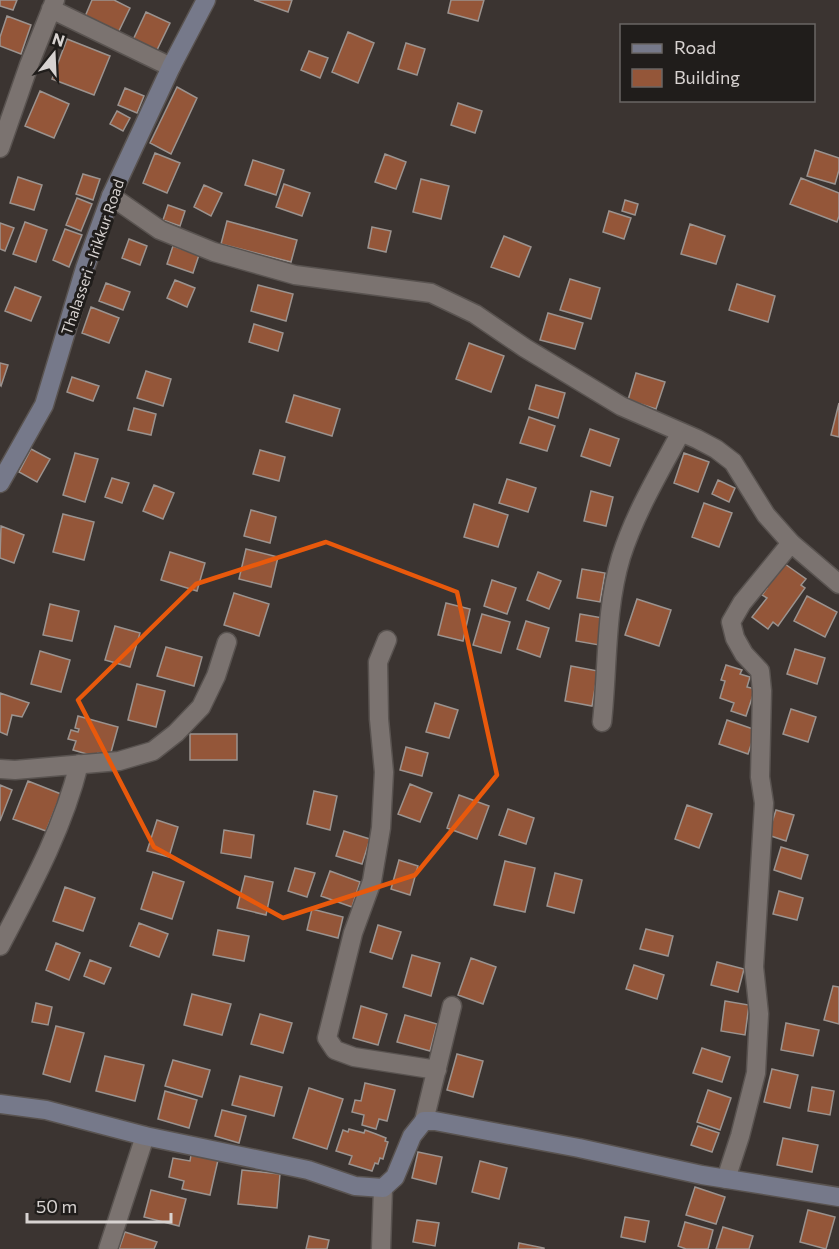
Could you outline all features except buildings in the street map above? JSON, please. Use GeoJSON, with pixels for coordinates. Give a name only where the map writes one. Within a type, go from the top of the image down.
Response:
{"type":"FeatureCollection","features":[{"type":"Feature","properties":{"kind":"street","name":"Thalasseri - Irikkur Road"},"geometry":{"type":"LineString","coordinates":[[0,483],[44,405],[85,268],[111,196],[171,67],[206,0]]}},
{"type":"Feature","properties":{"kind":"street"},"geometry":{"type":"LineString","coordinates":[[0,148],[53,4],[171,67]]}},
{"type":"Feature","properties":{"kind":"street"},"geometry":{"type":"LineString","coordinates":[[111,196],[160,230],[214,252],[295,275],[431,293],[475,314],[525,348],[621,406],[716,449],[733,462],[766,515],[791,543],[839,584]]}},
{"type":"Feature","properties":{"kind":"street"},"geometry":{"type":"LineString","coordinates":[[602,723],[613,593],[621,558],[632,525],[681,432]]}},
{"type":"Feature","properties":{"kind":"street"},"geometry":{"type":"LineString","coordinates":[[726,1179],[756,1073],[759,1014],[754,967],[764,803],[760,777],[762,692],[759,671],[739,646],[731,622],[742,603],[791,543]]}},
{"type":"Feature","properties":{"kind":"street"},"geometry":{"type":"LineString","coordinates":[[387,640],[378,662],[379,719],[384,772],[381,828],[372,881],[353,933],[327,1038],[334,1050],[354,1057],[437,1070]]}},
{"type":"Feature","properties":{"kind":"street"},"geometry":{"type":"LineString","coordinates":[[0,769],[15,770],[119,761],[153,751],[176,733],[201,707],[216,676],[227,642]]}},
{"type":"Feature","properties":{"kind":"street"},"geometry":{"type":"LineString","coordinates":[[0,946],[51,845],[71,796],[79,764]]}},
{"type":"Feature","properties":{"kind":"street"},"geometry":{"type":"LineString","coordinates":[[381,1249],[383,1188],[395,1177],[412,1136],[424,1121],[452,1006]]}},
{"type":"Feature","properties":{"kind":"street"},"geometry":{"type":"LineString","coordinates":[[0,1104],[46,1110],[145,1136],[308,1170],[355,1186],[383,1188]]}},
{"type":"Feature","properties":{"kind":"street"},"geometry":{"type":"LineString","coordinates":[[424,1121],[435,1121],[579,1148],[726,1179],[839,1197]]}},
{"type":"Feature","properties":{"kind":"street"},"geometry":{"type":"LineString","coordinates":[[108,1249],[145,1136]]}},
{"type":"Feature","properties":{"kind":"highlighted area"},"geometry":{"type":"Polygon","coordinates":[[[326,542],[457,592],[497,775],[415,875],[283,918],[154,847],[78,700],[196,584],[326,542]]]}}]}
